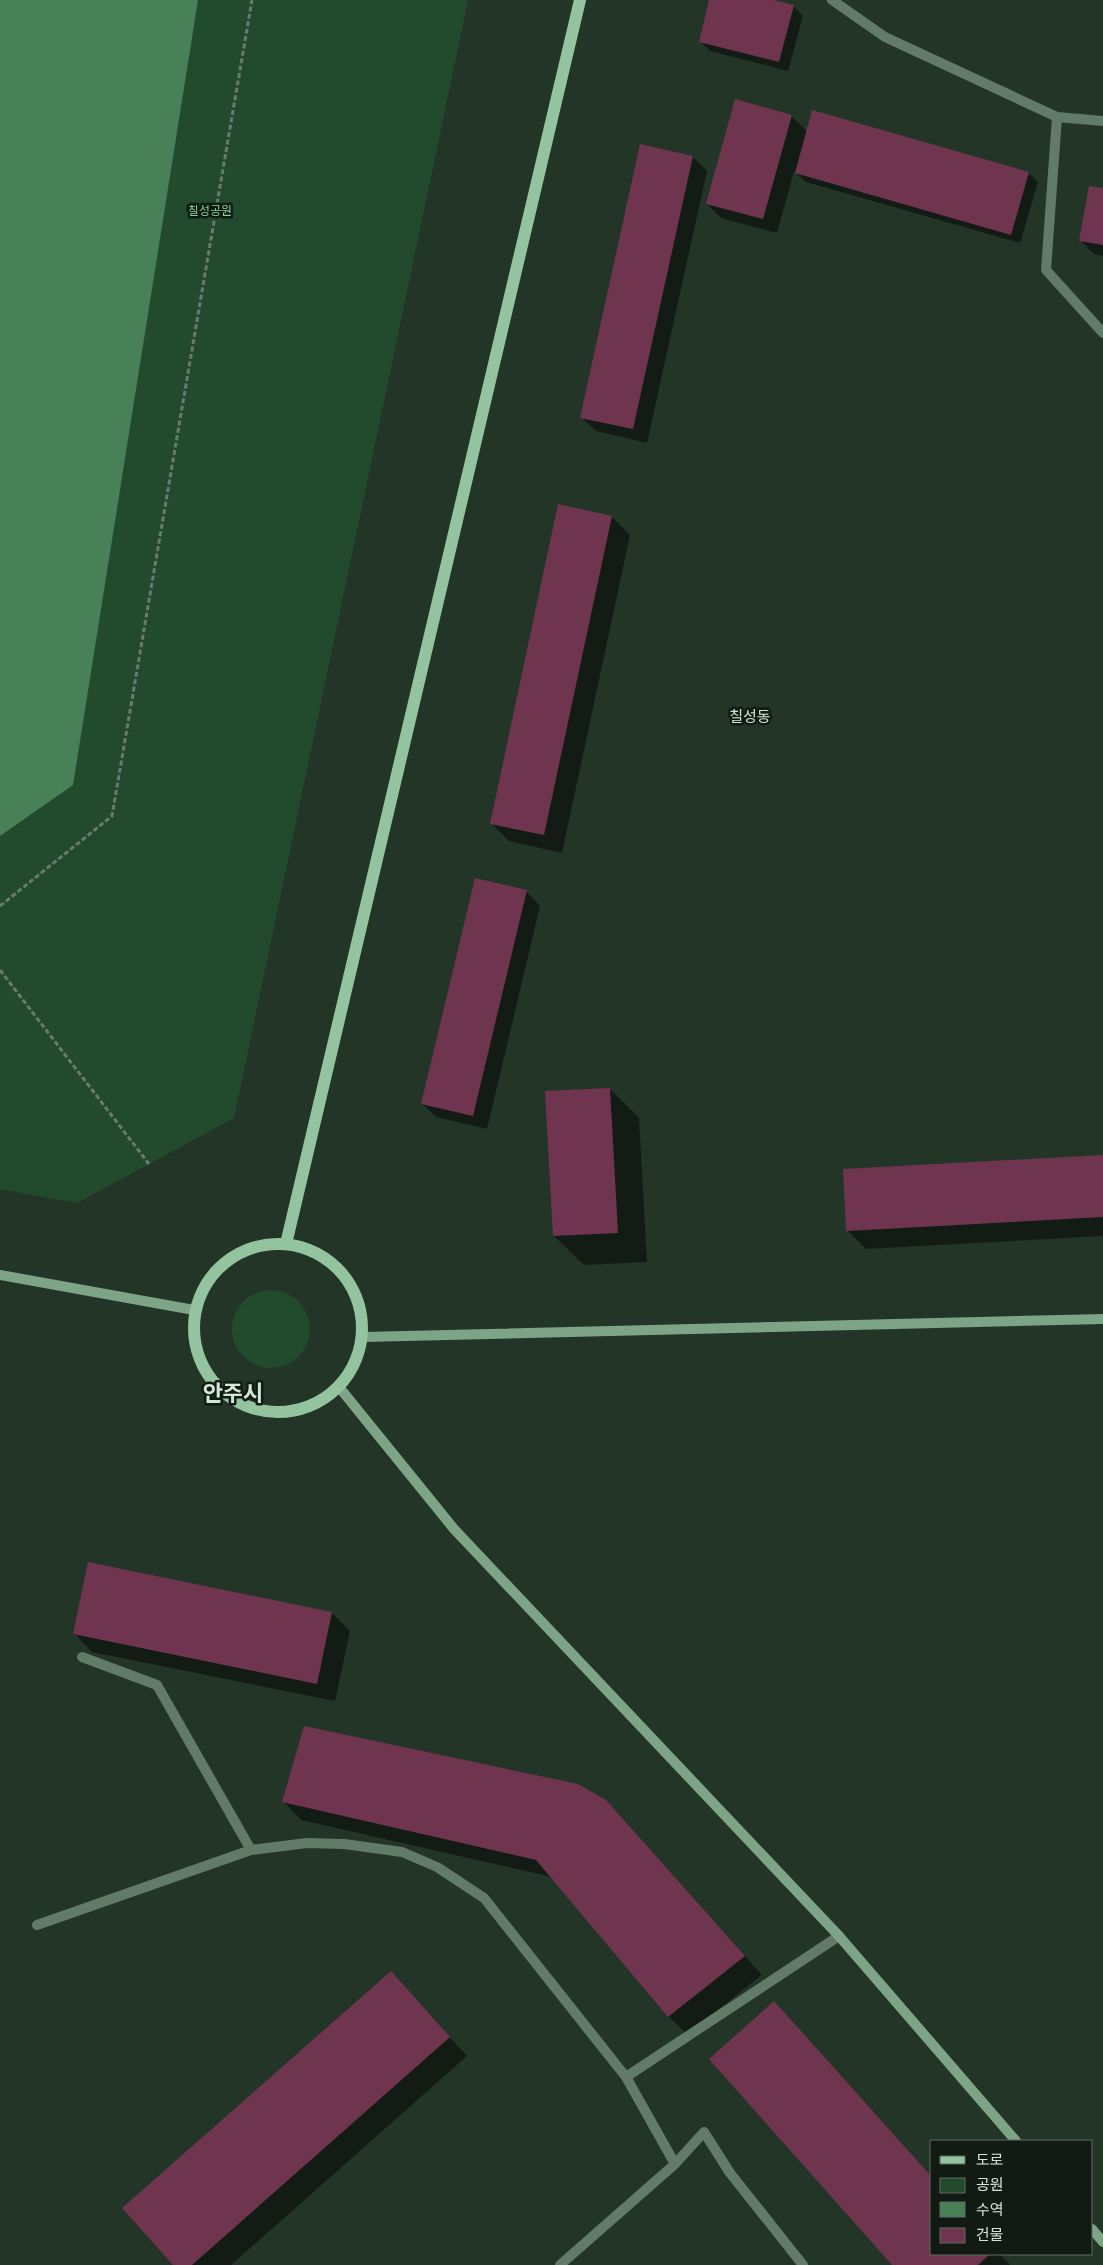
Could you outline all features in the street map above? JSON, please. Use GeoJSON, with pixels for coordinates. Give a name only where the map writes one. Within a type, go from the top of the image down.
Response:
{"type":"FeatureCollection","features":[{"type":"Feature","properties":{"kind":"main road"},"geometry":{"type":"LineString","coordinates":[[286,1244],[580,0]]}},
{"type":"Feature","properties":{"kind":"main road"},"geometry":{"type":"LineString","coordinates":[[286,1244],[313,1251],[335,1265],[351,1285],[361,1310],[363,1337],[355,1366],[339,1387],[316,1405],[289,1412],[263,1412],[238,1403],[218,1388],[202,1365],[192,1339],[194,1310],[203,1286],[218,1268],[230,1259],[260,1245],[286,1244]]}},
{"type":"Feature","properties":{"kind":"main road"},"geometry":{"type":"LineString","coordinates":[[0,1275],[194,1310]]}},
{"type":"Feature","properties":{"kind":"main road"},"geometry":{"type":"LineString","coordinates":[[363,1337],[1103,1319]]}},
{"type":"Feature","properties":{"kind":"main road"},"geometry":{"type":"LineString","coordinates":[[339,1387],[454,1529],[839,1936],[1015,2140]]}},
{"type":"Feature","properties":{"kind":"main road"},"geometry":{"type":"LineString","coordinates":[[1093,2230],[1103,2242]]}},
{"type":"Feature","properties":{"kind":"street"},"geometry":{"type":"LineString","coordinates":[[832,0],[885,37],[1057,117],[1103,121]]}},
{"type":"Feature","properties":{"kind":"street"},"geometry":{"type":"LineString","coordinates":[[1057,117],[1046,270],[1103,333]]}},
{"type":"Feature","properties":{"kind":"street"},"geometry":{"type":"LineString","coordinates":[[82,1657],[157,1685],[251,1850]]}},
{"type":"Feature","properties":{"kind":"street"},"geometry":{"type":"LineString","coordinates":[[37,1925],[251,1850],[307,1843],[344,1844],[402,1852],[438,1867],[484,1898],[626,2077],[675,2164]]}},
{"type":"Feature","properties":{"kind":"street"},"geometry":{"type":"LineString","coordinates":[[626,2077],[839,1936]]}},
{"type":"Feature","properties":{"kind":"street"},"geometry":{"type":"LineString","coordinates":[[560,2265],[675,2164],[704,2132],[730,2172],[803,2265]]}},
{"type":"Feature","properties":{"kind":"path"},"geometry":{"type":"LineString","coordinates":[[0,906],[112,816],[252,0]]}},
{"type":"Feature","properties":{"kind":"path"},"geometry":{"type":"LineString","coordinates":[[0,970],[149,1164]]}},
{"type":"Feature","properties":{"kind":"green space","name":"칠성공원"},"geometry":{"type":"Polygon","coordinates":[[[0,0],[468,0],[234,1118],[77,1203],[0,1189],[0,0]]]}},
{"type":"Feature","properties":{"kind":"green space"},"geometry":{"type":"Polygon","coordinates":[[[271,1290],[286,1293],[299,1301],[307,1314],[310,1329],[307,1344],[299,1357],[286,1365],[271,1368],[256,1365],[243,1357],[235,1344],[232,1329],[235,1314],[243,1301],[256,1293],[271,1290]]]}},
{"type":"Feature","properties":{"kind":"water"},"geometry":{"type":"Polygon","coordinates":[[[0,0],[198,0],[73,785],[0,836],[0,0]]]}},
{"type":"Feature","properties":{"kind":"building"},"geometry":{"type":"Polygon","coordinates":[[[709,0],[773,0],[794,5],[779,62],[699,42],[709,0]]]}},
{"type":"Feature","properties":{"kind":"building"},"geometry":{"type":"Polygon","coordinates":[[[735,99],[792,115],[763,219],[706,204],[735,99]]]}},
{"type":"Feature","properties":{"kind":"building"},"geometry":{"type":"Polygon","coordinates":[[[812,110],[1029,172],[1011,235],[795,173],[812,110]]]}},
{"type":"Feature","properties":{"kind":"building"},"geometry":{"type":"Polygon","coordinates":[[[640,144],[693,156],[633,429],[580,418],[640,144]]]}},
{"type":"Feature","properties":{"kind":"building"},"geometry":{"type":"Polygon","coordinates":[[[1089,186],[1103,188],[1103,245],[1079,241],[1089,186]]]}},
{"type":"Feature","properties":{"kind":"building"},"geometry":{"type":"Polygon","coordinates":[[[558,504],[612,516],[544,835],[490,824],[558,504]]]}},
{"type":"Feature","properties":{"kind":"building"},"geometry":{"type":"Polygon","coordinates":[[[475,878],[527,890],[473,1116],[421,1104],[475,878]]]}},
{"type":"Feature","properties":{"kind":"building"},"geometry":{"type":"Polygon","coordinates":[[[610,1088],[618,1233],[553,1236],[545,1091],[610,1088]]]}},
{"type":"Feature","properties":{"kind":"building"},"geometry":{"type":"Polygon","coordinates":[[[1103,1155],[1103,1217],[846,1231],[843,1169],[1103,1155]]]}},
{"type":"Feature","properties":{"kind":"building"},"geometry":{"type":"Polygon","coordinates":[[[88,1562],[332,1612],[317,1684],[73,1634],[88,1562]]]}},
{"type":"Feature","properties":{"kind":"building"},"geometry":{"type":"Polygon","coordinates":[[[304,1726],[578,1784],[606,1800],[745,1956],[668,2017],[536,1860],[282,1802],[304,1726]]]}},
{"type":"Feature","properties":{"kind":"building"},"geometry":{"type":"Polygon","coordinates":[[[391,1971],[450,2037],[192,2265],[173,2265],[122,2208],[391,1971]]]}},
{"type":"Feature","properties":{"kind":"building"},"geometry":{"type":"Polygon","coordinates":[[[774,2001],[930,2175],[930,2255],[989,2255],[978,2265],[892,2265],[709,2059],[774,2001]]]}},
{"type":"Feature","properties":{"kind":"district","name":"칠성동"},"geometry":{"type":"Point","coordinates":[750,716]}},
{"type":"Feature","properties":{"kind":"district","name":"안주시"},"geometry":{"type":"Point","coordinates":[233,1393]}}]}
